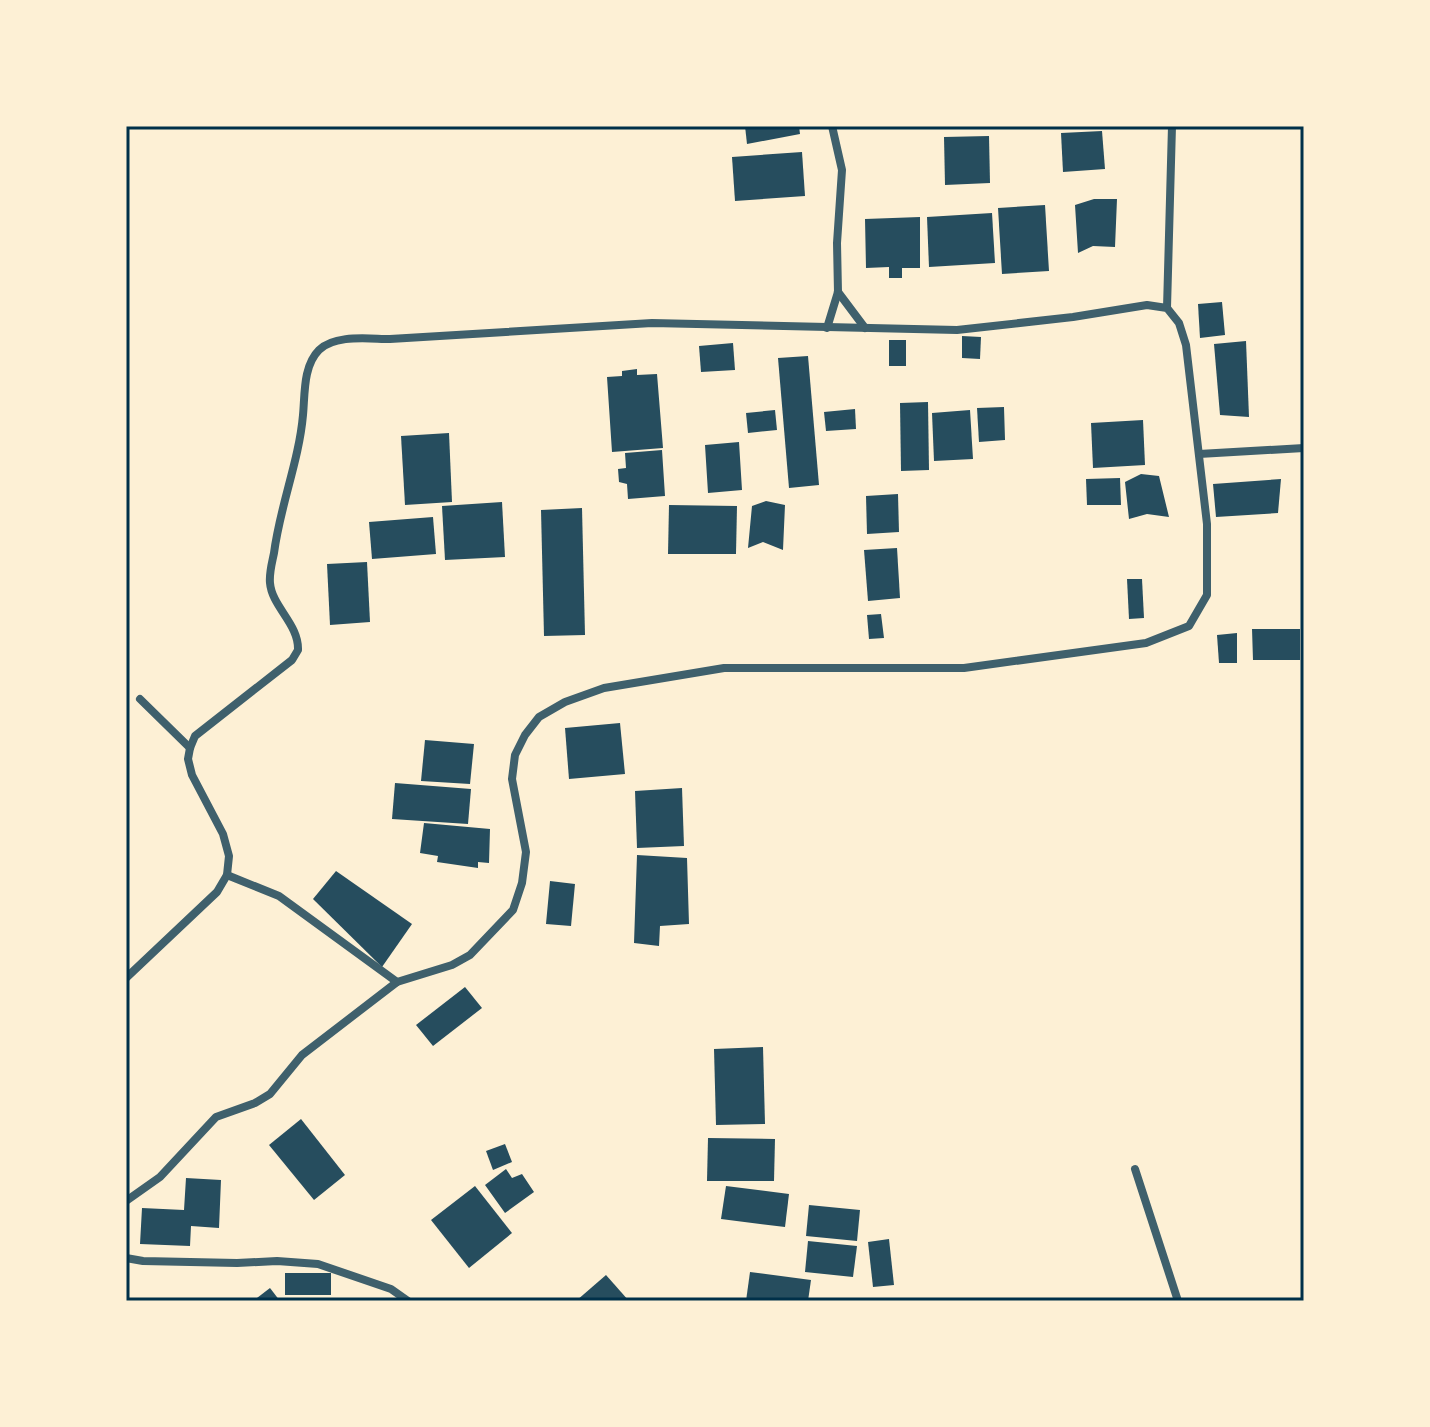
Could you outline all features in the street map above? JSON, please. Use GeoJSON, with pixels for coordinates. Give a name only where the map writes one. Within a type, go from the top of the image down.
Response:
{"type":"FeatureCollection","features":[{"type":"Feature","properties":{"kind":"street"},"geometry":{"type":"LineString","coordinates":[[827,328],[838,292],[837,243],[842,170],[832,126]]}},
{"type":"Feature","properties":{"kind":"street"},"geometry":{"type":"LineString","coordinates":[[126,1201],[160,1177],[216,1117],[255,1103],[270,1094],[302,1055],[397,982],[452,965],[470,955],[513,910],[522,883],[526,852],[512,779],[515,755],[539,717],[565,702],[604,688],[724,668],[964,668],[1146,643],[1189,626],[1207,595],[1207,524],[1186,345],[1179,323],[1167,308],[1172,126]]}},
{"type":"Feature","properties":{"kind":"street"},"geometry":{"type":"LineString","coordinates":[[838,292],[865,328]]}},
{"type":"Feature","properties":{"kind":"street"},"geometry":{"type":"LineString","coordinates":[[126,978],[217,892],[227,875],[229,856],[223,834],[192,775],[188,759],[195,736],[292,660],[298,650],[299,642],[272,593],[269,580],[277,527],[302,429],[310,362],[320,349],[331,343],[359,339],[652,323],[957,330],[1147,305],[1167,308]]}},
{"type":"Feature","properties":{"kind":"street"},"geometry":{"type":"LineString","coordinates":[[1199,454],[1304,448]]}},
{"type":"Feature","properties":{"kind":"street"},"geometry":{"type":"LineString","coordinates":[[140,699],[190,748]]}},
{"type":"Feature","properties":{"kind":"street"},"geometry":{"type":"LineString","coordinates":[[227,875],[279,896],[397,982]]}},
{"type":"Feature","properties":{"kind":"street"},"geometry":{"type":"LineString","coordinates":[[1135,1169],[1178,1301]]}},
{"type":"Feature","properties":{"kind":"street"},"geometry":{"type":"LineString","coordinates":[[126,1258],[143,1261],[318,1264],[391,1289],[408,1301]]}},
{"type":"Feature","properties":{"kind":"building"},"geometry":{"type":"Polygon","coordinates":[[[745,126],[799,126],[800,134],[747,144],[745,126]]]}},
{"type":"Feature","properties":{"kind":"building"},"geometry":{"type":"Polygon","coordinates":[[[1102,131],[1105,169],[1063,172],[1061,133],[1102,131]]]}},
{"type":"Feature","properties":{"kind":"building"},"geometry":{"type":"Polygon","coordinates":[[[989,136],[990,183],[945,185],[944,137],[989,136]]]}},
{"type":"Feature","properties":{"kind":"building"},"geometry":{"type":"Polygon","coordinates":[[[802,152],[805,196],[735,201],[732,157],[802,152]]]}},
{"type":"Feature","properties":{"kind":"building"},"geometry":{"type":"Polygon","coordinates":[[[1094,199],[1117,199],[1115,247],[1093,246],[1078,253],[1075,205],[1094,199]]]}},
{"type":"Feature","properties":{"kind":"building"},"geometry":{"type":"Polygon","coordinates":[[[1045,205],[1049,271],[1002,274],[998,208],[1045,205]]]}},
{"type":"Feature","properties":{"kind":"building"},"geometry":{"type":"Polygon","coordinates":[[[992,213],[995,263],[929,267],[927,217],[992,213]]]}},
{"type":"Feature","properties":{"kind":"building"},"geometry":{"type":"Polygon","coordinates":[[[920,217],[920,268],[902,268],[902,278],[889,278],[889,267],[866,268],[865,219],[920,217]]]}},
{"type":"Feature","properties":{"kind":"building"},"geometry":{"type":"Polygon","coordinates":[[[1222,302],[1225,335],[1200,338],[1198,304],[1222,302]]]}},
{"type":"Feature","properties":{"kind":"building"},"geometry":{"type":"Polygon","coordinates":[[[962,336],[981,337],[980,359],[962,358],[962,336]]]}},
{"type":"Feature","properties":{"kind":"building"},"geometry":{"type":"Polygon","coordinates":[[[889,340],[906,340],[906,366],[889,366],[889,340]]]}},
{"type":"Feature","properties":{"kind":"building"},"geometry":{"type":"Polygon","coordinates":[[[1246,341],[1249,417],[1220,415],[1214,344],[1246,341]]]}},
{"type":"Feature","properties":{"kind":"building"},"geometry":{"type":"Polygon","coordinates":[[[733,343],[735,370],[701,372],[699,346],[733,343]]]}},
{"type":"Feature","properties":{"kind":"building"},"geometry":{"type":"Polygon","coordinates":[[[808,356],[819,485],[789,488],[778,358],[808,356]]]}},
{"type":"Feature","properties":{"kind":"building"},"geometry":{"type":"Polygon","coordinates":[[[637,369],[637,375],[657,374],[663,448],[612,452],[607,377],[622,376],[622,371],[637,369]]]}},
{"type":"Feature","properties":{"kind":"building"},"geometry":{"type":"Polygon","coordinates":[[[928,402],[929,470],[901,471],[900,403],[928,402]]]}},
{"type":"Feature","properties":{"kind":"building"},"geometry":{"type":"Polygon","coordinates":[[[1004,407],[1005,440],[979,442],[977,408],[1004,407]]]}},
{"type":"Feature","properties":{"kind":"building"},"geometry":{"type":"Polygon","coordinates":[[[855,409],[856,429],[826,431],[824,412],[855,409]]]}},
{"type":"Feature","properties":{"kind":"building"},"geometry":{"type":"Polygon","coordinates":[[[775,410],[777,430],[748,433],[746,413],[775,410]]]}},
{"type":"Feature","properties":{"kind":"building"},"geometry":{"type":"Polygon","coordinates":[[[970,410],[973,459],[934,461],[932,413],[970,410]]]}},
{"type":"Feature","properties":{"kind":"building"},"geometry":{"type":"Polygon","coordinates":[[[1143,420],[1145,465],[1093,468],[1091,423],[1143,420]]]}},
{"type":"Feature","properties":{"kind":"building"},"geometry":{"type":"Polygon","coordinates":[[[449,433],[452,502],[405,505],[401,436],[449,433]]]}},
{"type":"Feature","properties":{"kind":"building"},"geometry":{"type":"Polygon","coordinates":[[[739,442],[742,490],[708,493],[705,445],[739,442]]]}},
{"type":"Feature","properties":{"kind":"building"},"geometry":{"type":"Polygon","coordinates":[[[662,450],[665,496],[628,499],[627,484],[619,482],[618,469],[626,468],[625,453],[662,450]]]}},
{"type":"Feature","properties":{"kind":"building"},"geometry":{"type":"Polygon","coordinates":[[[1141,474],[1159,476],[1169,517],[1147,514],[1129,519],[1125,482],[1141,474]]]}},
{"type":"Feature","properties":{"kind":"building"},"geometry":{"type":"Polygon","coordinates":[[[1120,478],[1121,505],[1087,505],[1086,479],[1120,478]]]}},
{"type":"Feature","properties":{"kind":"building"},"geometry":{"type":"Polygon","coordinates":[[[1281,479],[1278,513],[1216,517],[1213,484],[1281,479]]]}},
{"type":"Feature","properties":{"kind":"building"},"geometry":{"type":"Polygon","coordinates":[[[898,494],[899,532],[867,534],[866,496],[898,494]]]}},
{"type":"Feature","properties":{"kind":"building"},"geometry":{"type":"Polygon","coordinates":[[[766,501],[785,505],[783,550],[763,542],[748,548],[752,506],[766,501]]]}},
{"type":"Feature","properties":{"kind":"building"},"geometry":{"type":"Polygon","coordinates":[[[502,502],[505,557],[445,560],[442,506],[502,502]]]}},
{"type":"Feature","properties":{"kind":"building"},"geometry":{"type":"Polygon","coordinates":[[[669,505],[737,506],[736,554],[668,554],[669,505]]]}},
{"type":"Feature","properties":{"kind":"building"},"geometry":{"type":"Polygon","coordinates":[[[582,508],[585,635],[544,636],[541,510],[582,508]]]}},
{"type":"Feature","properties":{"kind":"building"},"geometry":{"type":"Polygon","coordinates":[[[433,517],[436,554],[372,559],[369,522],[433,517]]]}},
{"type":"Feature","properties":{"kind":"building"},"geometry":{"type":"Polygon","coordinates":[[[897,548],[900,598],[868,601],[864,550],[897,548]]]}},
{"type":"Feature","properties":{"kind":"building"},"geometry":{"type":"Polygon","coordinates":[[[367,562],[370,622],[330,625],[327,564],[367,562]]]}},
{"type":"Feature","properties":{"kind":"building"},"geometry":{"type":"Polygon","coordinates":[[[1127,579],[1142,579],[1144,618],[1129,619],[1127,579]]]}},
{"type":"Feature","properties":{"kind":"building"},"geometry":{"type":"Polygon","coordinates":[[[881,614],[884,638],[869,639],[867,615],[881,614]]]}},
{"type":"Feature","properties":{"kind":"building"},"geometry":{"type":"Polygon","coordinates":[[[1252,629],[1300,629],[1300,660],[1253,660],[1252,629]]]}},
{"type":"Feature","properties":{"kind":"building"},"geometry":{"type":"Polygon","coordinates":[[[1237,633],[1237,663],[1219,663],[1217,635],[1237,633]]]}},
{"type":"Feature","properties":{"kind":"building"},"geometry":{"type":"Polygon","coordinates":[[[620,723],[625,774],[569,779],[565,728],[620,723]]]}},
{"type":"Feature","properties":{"kind":"building"},"geometry":{"type":"Polygon","coordinates":[[[425,740],[474,744],[470,784],[421,781],[425,740]]]}},
{"type":"Feature","properties":{"kind":"building"},"geometry":{"type":"Polygon","coordinates":[[[395,783],[471,789],[468,824],[392,819],[395,783]]]}},
{"type":"Feature","properties":{"kind":"building"},"geometry":{"type":"Polygon","coordinates":[[[682,788],[684,846],[637,848],[635,791],[682,788]]]}},
{"type":"Feature","properties":{"kind":"building"},"geometry":{"type":"Polygon","coordinates":[[[424,823],[490,829],[489,863],[478,862],[478,868],[437,862],[438,856],[420,853],[424,823]]]}},
{"type":"Feature","properties":{"kind":"building"},"geometry":{"type":"Polygon","coordinates":[[[637,855],[687,858],[689,924],[660,926],[659,946],[634,943],[637,855]]]}},
{"type":"Feature","properties":{"kind":"building"},"geometry":{"type":"Polygon","coordinates":[[[336,871],[412,924],[382,967],[313,899],[336,871]]]}},
{"type":"Feature","properties":{"kind":"building"},"geometry":{"type":"Polygon","coordinates":[[[550,881],[575,884],[571,926],[546,924],[550,881]]]}},
{"type":"Feature","properties":{"kind":"building"},"geometry":{"type":"Polygon","coordinates":[[[465,987],[482,1008],[433,1046],[416,1025],[465,987]]]}},
{"type":"Feature","properties":{"kind":"building"},"geometry":{"type":"Polygon","coordinates":[[[763,1047],[765,1124],[716,1125],[714,1049],[763,1047]]]}},
{"type":"Feature","properties":{"kind":"building"},"geometry":{"type":"Polygon","coordinates":[[[301,1119],[345,1175],[314,1200],[269,1145],[301,1119]]]}},
{"type":"Feature","properties":{"kind":"building"},"geometry":{"type":"Polygon","coordinates":[[[708,1138],[775,1139],[774,1181],[707,1181],[708,1138]]]}},
{"type":"Feature","properties":{"kind":"building"},"geometry":{"type":"Polygon","coordinates":[[[505,1144],[512,1162],[493,1170],[486,1151],[505,1144]]]}},
{"type":"Feature","properties":{"kind":"building"},"geometry":{"type":"Polygon","coordinates":[[[506,1169],[512,1178],[522,1174],[534,1192],[505,1213],[485,1185],[506,1169]]]}},
{"type":"Feature","properties":{"kind":"building"},"geometry":{"type":"Polygon","coordinates":[[[186,1178],[221,1180],[219,1228],[191,1226],[190,1246],[140,1244],[142,1208],[184,1210],[186,1178]]]}},
{"type":"Feature","properties":{"kind":"building"},"geometry":{"type":"Polygon","coordinates":[[[475,1186],[512,1233],[469,1268],[431,1220],[475,1186]]]}},
{"type":"Feature","properties":{"kind":"building"},"geometry":{"type":"Polygon","coordinates":[[[726,1186],[789,1194],[785,1227],[721,1219],[726,1186]]]}},
{"type":"Feature","properties":{"kind":"building"},"geometry":{"type":"Polygon","coordinates":[[[809,1205],[860,1210],[857,1241],[806,1236],[809,1205]]]}},
{"type":"Feature","properties":{"kind":"building"},"geometry":{"type":"Polygon","coordinates":[[[889,1239],[894,1285],[873,1287],[868,1242],[889,1239]]]}},
{"type":"Feature","properties":{"kind":"building"},"geometry":{"type":"Polygon","coordinates":[[[808,1241],[857,1246],[853,1277],[805,1272],[808,1241]]]}},
{"type":"Feature","properties":{"kind":"building"},"geometry":{"type":"Polygon","coordinates":[[[750,1272],[811,1280],[808,1301],[746,1301],[750,1272]]]}},
{"type":"Feature","properties":{"kind":"building"},"geometry":{"type":"Polygon","coordinates":[[[285,1273],[331,1273],[331,1295],[285,1295],[285,1273]]]}},
{"type":"Feature","properties":{"kind":"building"},"geometry":{"type":"Polygon","coordinates":[[[606,1275],[629,1301],[576,1301],[606,1275]]]}},
{"type":"Feature","properties":{"kind":"building"},"geometry":{"type":"Polygon","coordinates":[[[270,1288],[280,1301],[253,1301],[270,1288]]]}}]}
